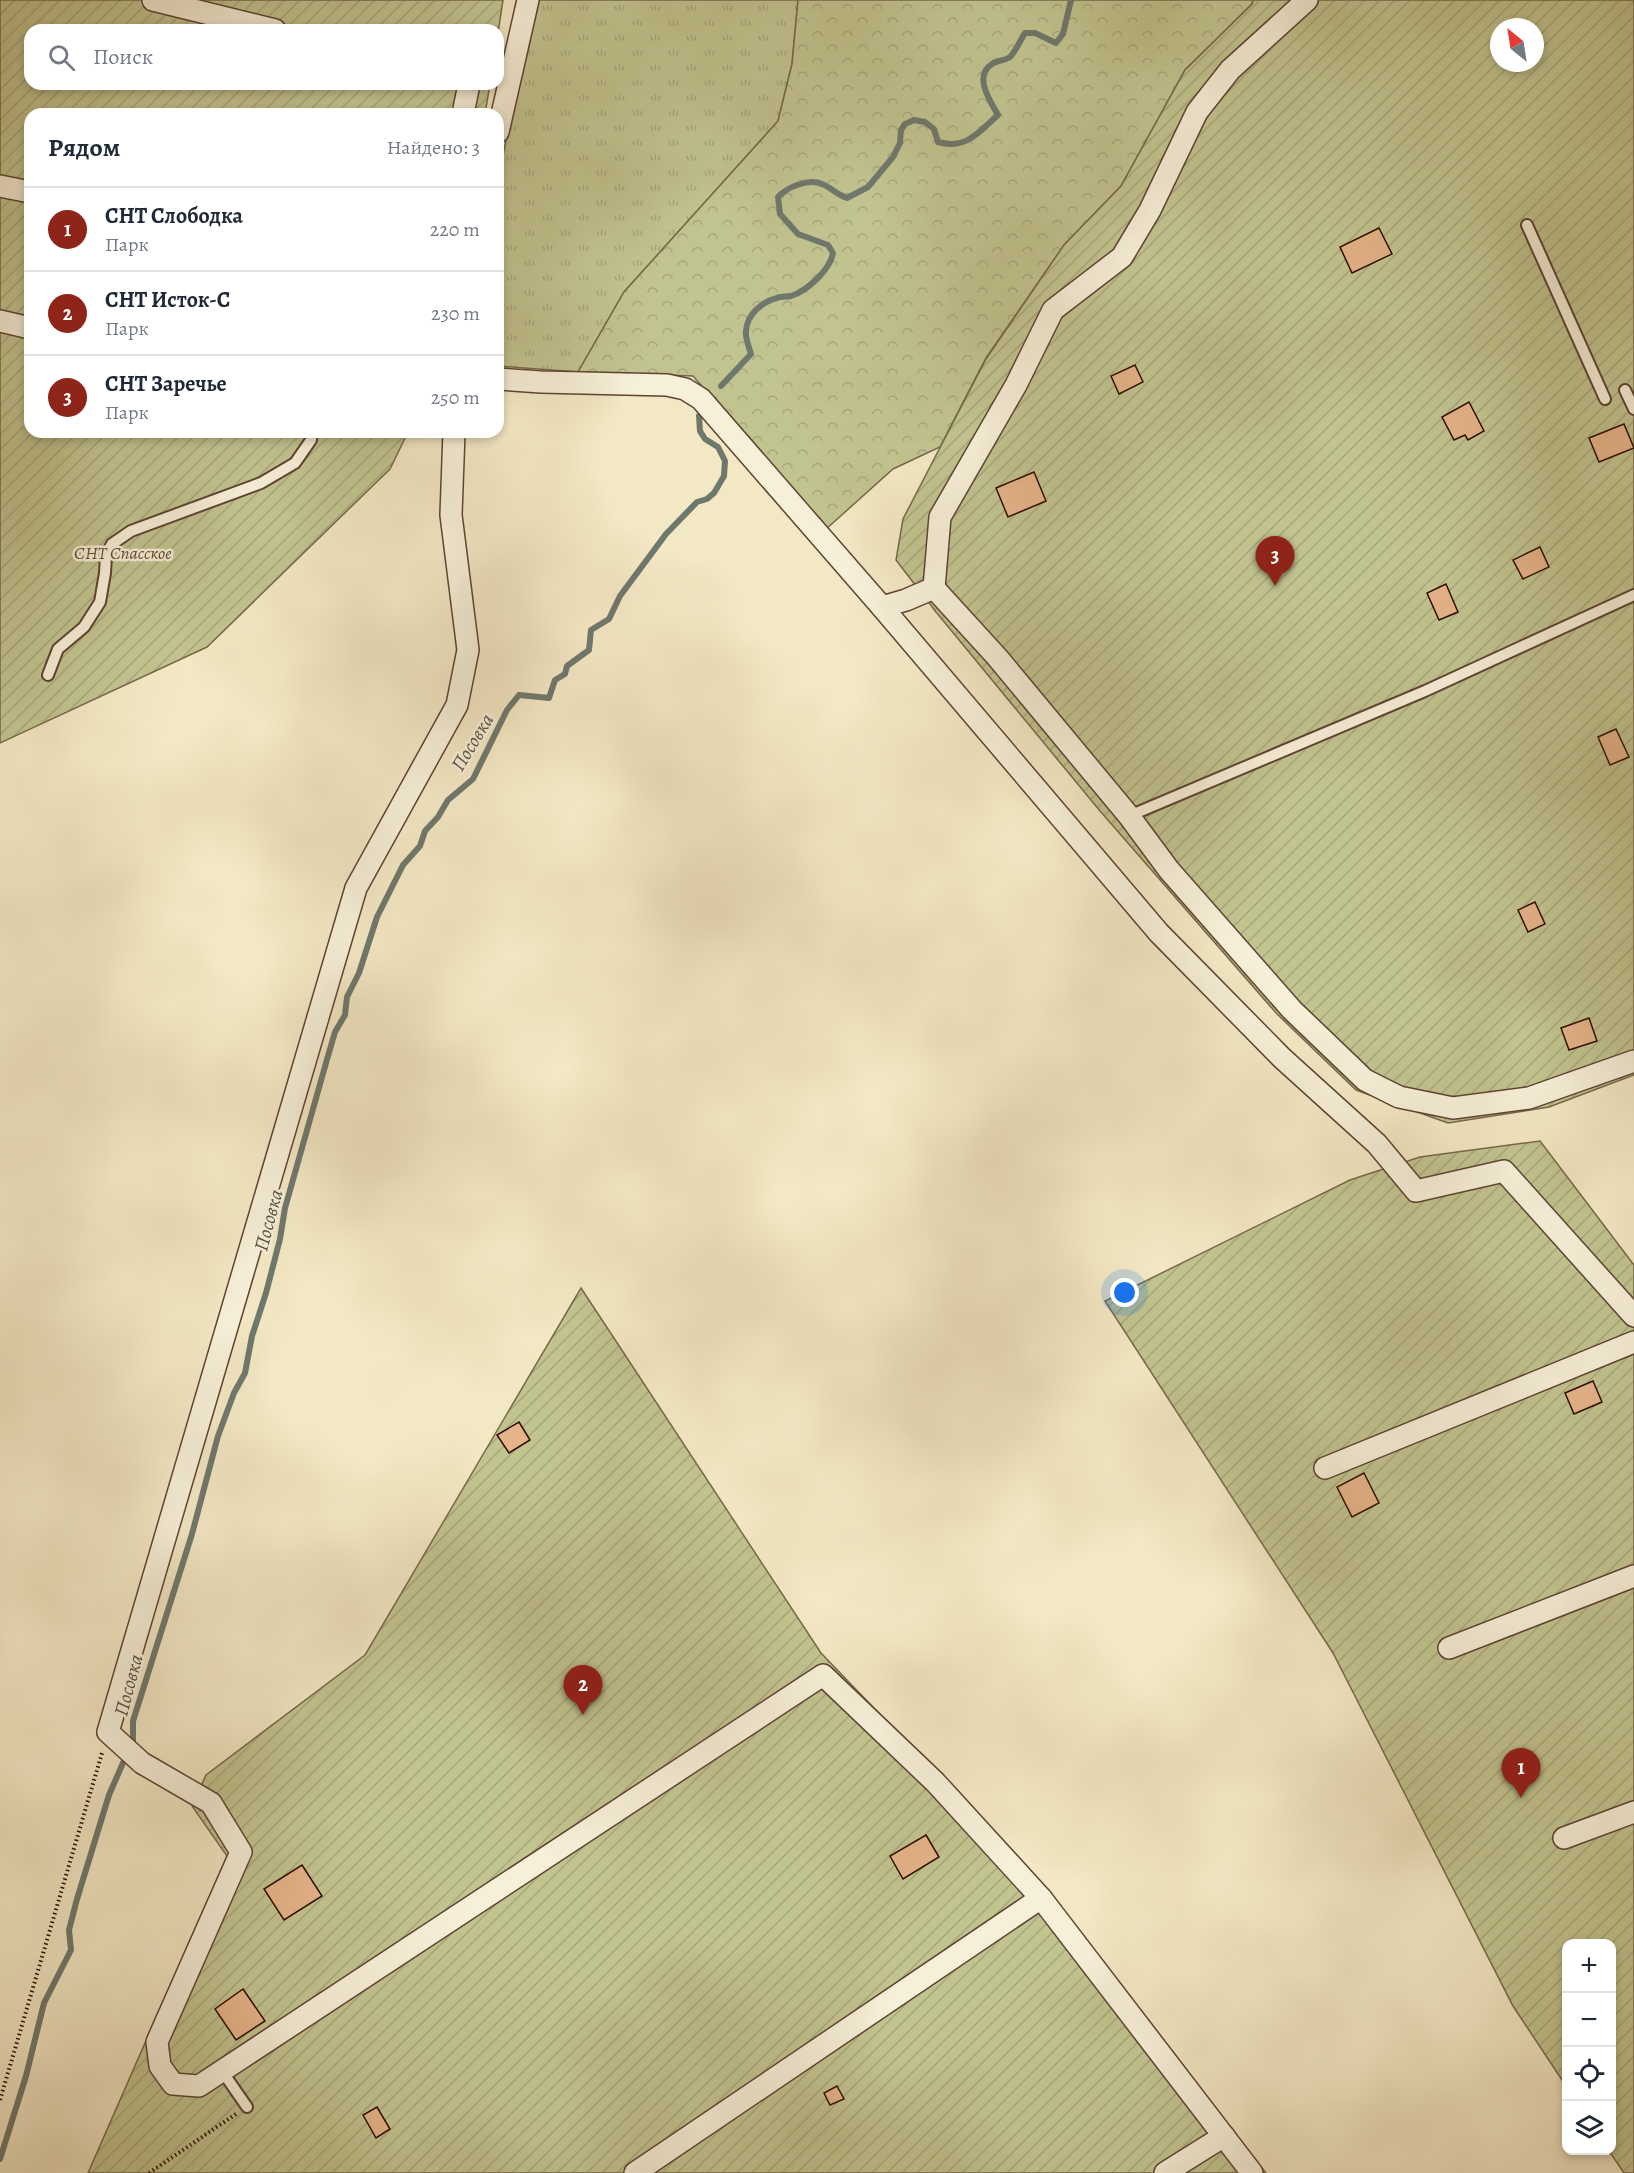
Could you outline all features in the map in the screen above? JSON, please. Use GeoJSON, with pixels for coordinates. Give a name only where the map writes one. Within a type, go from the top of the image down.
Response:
{"type":"FeatureCollection","features":[{"type":"Feature","properties":{"kind":"street"},"geometry":{"type":"LineString","coordinates":[[153,0],[251,24]]}},
{"type":"Feature","properties":{"kind":"street"},"geometry":{"type":"LineString","coordinates":[[504,82],[528,0]]}},
{"type":"Feature","properties":{"kind":"street"},"geometry":{"type":"LineString","coordinates":[[1307,0],[1230,70],[1197,112],[1150,210],[1122,256],[1053,310],[1016,386],[940,517],[934,588],[997,657],[1129,816],[1169,870],[1293,1010],[1365,1080],[1399,1097],[1453,1108],[1529,1098],[1634,1061]]}},
{"type":"Feature","properties":{"kind":"street"},"geometry":{"type":"LineString","coordinates":[[464,108],[468,90]]}},
{"type":"Feature","properties":{"kind":"street"},"geometry":{"type":"LineString","coordinates":[[501,108],[502,90]]}},
{"type":"Feature","properties":{"kind":"street"},"geometry":{"type":"LineString","coordinates":[[0,186],[24,191]]}},
{"type":"Feature","properties":{"kind":"street"},"geometry":{"type":"LineString","coordinates":[[0,321],[24,327]]}},
{"type":"Feature","properties":{"kind":"street"},"geometry":{"type":"LineString","coordinates":[[504,379],[667,385],[685,389],[701,399],[882,607],[1159,933],[1282,1058],[1377,1144],[1416,1191],[1504,1171],[1634,1316]]}},
{"type":"Feature","properties":{"kind":"street"},"geometry":{"type":"LineString","coordinates":[[454,438],[451,515],[468,650],[457,705],[356,888],[112,1736],[142,1763],[211,1803],[241,1852],[157,2042],[160,2066],[173,2084],[199,2086],[823,1675],[935,1782],[1041,1898],[1252,2173]]}},
{"type":"Feature","properties":{"kind":"street"},"geometry":{"type":"LineString","coordinates":[[882,607],[934,588]]}},
{"type":"Feature","properties":{"kind":"street"},"geometry":{"type":"LineString","coordinates":[[1325,1468],[1634,1342]]}},
{"type":"Feature","properties":{"kind":"street"},"geometry":{"type":"LineString","coordinates":[[1449,1648],[1634,1576]]}},
{"type":"Feature","properties":{"kind":"street"},"geometry":{"type":"LineString","coordinates":[[1564,1838],[1634,1812]]}},
{"type":"Feature","properties":{"kind":"street"},"geometry":{"type":"LineString","coordinates":[[635,2173],[1041,1898]]}},
{"type":"Feature","properties":{"kind":"street"},"geometry":{"type":"LineString","coordinates":[[1166,2173],[1224,2136]]}},
{"type":"Feature","properties":{"kind":"lane"},"geometry":{"type":"LineString","coordinates":[[1527,225],[1605,399]]}},
{"type":"Feature","properties":{"kind":"lane"},"geometry":{"type":"LineString","coordinates":[[1625,390],[1634,409]]}},
{"type":"Feature","properties":{"kind":"lane"},"geometry":{"type":"LineString","coordinates":[[48,675],[58,650],[84,627],[100,602],[106,555],[112,544],[131,531],[261,483],[295,463],[310,438]]}},
{"type":"Feature","properties":{"kind":"lane"},"geometry":{"type":"LineString","coordinates":[[1129,816],[1435,687],[1634,596]]}},
{"type":"Feature","properties":{"kind":"lane"},"geometry":{"type":"LineString","coordinates":[[222,2071],[247,2107]]}},
{"type":"Feature","properties":{"kind":"path"},"geometry":{"type":"LineString","coordinates":[[0,2100],[112,1736]]}},
{"type":"Feature","properties":{"kind":"path"},"geometry":{"type":"LineString","coordinates":[[149,2173],[247,2107]]}},
{"type":"Feature","properties":{"kind":"green space","name":"СНТ Спасское"},"geometry":{"type":"Polygon","coordinates":[[[0,0],[503,0],[499,24],[24,24],[24,90],[489,90],[486,108],[24,108],[24,438],[405,438],[390,469],[207,647],[0,743],[0,0]]]}},
{"type":"Feature","properties":{"kind":"green space"},"geometry":{"type":"Polygon","coordinates":[[[537,0],[798,0],[792,64],[778,121],[624,292],[578,372],[504,366],[504,150],[537,0]]]}},
{"type":"Feature","properties":{"kind":"green space"},"geometry":{"type":"Polygon","coordinates":[[[798,0],[1253,0],[1252,4],[1185,70],[1121,186],[1064,245],[986,358],[940,447],[893,469],[825,530],[693,376],[578,372],[624,292],[778,121],[792,64],[798,0]]]}},
{"type":"Feature","properties":{"kind":"green space"},"geometry":{"type":"Polygon","coordinates":[[[1253,0],[1634,0],[1634,1075],[1549,1107],[1448,1123],[1356,1090],[1277,1014],[1100,811],[896,560],[903,519],[986,359],[1064,245],[1121,186],[1185,70],[1252,4],[1253,0]]]}},
{"type":"Feature","properties":{"kind":"green space"},"geometry":{"type":"Polygon","coordinates":[[[1540,1141],[1634,1265],[1634,2173],[1624,2173],[1612,2155],[1616,2155],[1616,1939],[1562,1939],[1562,2080],[1513,2006],[1333,1653],[1105,1301],[1350,1180],[1420,1157],[1540,1141]]]}},
{"type":"Feature","properties":{"kind":"green space"},"geometry":{"type":"Polygon","coordinates":[[[581,1288],[821,1653],[1043,1884],[1266,2173],[88,2173],[227,1856],[192,1806],[206,1775],[365,1655],[581,1288]]]}},
{"type":"Feature","properties":{"kind":"building"},"geometry":{"type":"Polygon","coordinates":[[[1379,228],[1392,254],[1352,273],[1340,247],[1379,228]]]}},
{"type":"Feature","properties":{"kind":"building"},"geometry":{"type":"Polygon","coordinates":[[[1135,365],[1143,382],[1119,394],[1111,376],[1135,365]]]}},
{"type":"Feature","properties":{"kind":"building"},"geometry":{"type":"Polygon","coordinates":[[[1469,402],[1484,431],[1468,440],[1465,435],[1454,440],[1442,417],[1469,402]]]}},
{"type":"Feature","properties":{"kind":"building"},"geometry":{"type":"Polygon","coordinates":[[[1624,424],[1634,448],[1599,462],[1589,438],[1624,424]]]}},
{"type":"Feature","properties":{"kind":"building"},"geometry":{"type":"Polygon","coordinates":[[[1034,472],[1046,501],[1008,517],[996,488],[1034,472]]]}},
{"type":"Feature","properties":{"kind":"building"},"geometry":{"type":"Polygon","coordinates":[[[1540,547],[1549,567],[1523,579],[1513,560],[1540,547]]]}},
{"type":"Feature","properties":{"kind":"building"},"geometry":{"type":"Polygon","coordinates":[[[1446,584],[1458,612],[1439,620],[1427,593],[1446,584]]]}},
{"type":"Feature","properties":{"kind":"building"},"geometry":{"type":"Polygon","coordinates":[[[1616,729],[1629,757],[1610,765],[1598,737],[1616,729]]]}},
{"type":"Feature","properties":{"kind":"building"},"geometry":{"type":"Polygon","coordinates":[[[1535,902],[1545,924],[1528,932],[1518,910],[1535,902]]]}},
{"type":"Feature","properties":{"kind":"building"},"geometry":{"type":"Polygon","coordinates":[[[1589,1018],[1597,1041],[1569,1050],[1561,1028],[1589,1018]]]}},
{"type":"Feature","properties":{"kind":"building"},"geometry":{"type":"Polygon","coordinates":[[[1593,1381],[1602,1402],[1574,1414],[1565,1393],[1593,1381]]]}},
{"type":"Feature","properties":{"kind":"building"},"geometry":{"type":"Polygon","coordinates":[[[519,1422],[530,1440],[509,1453],[497,1435],[519,1422]]]}},
{"type":"Feature","properties":{"kind":"building"},"geometry":{"type":"Polygon","coordinates":[[[1364,1473],[1379,1503],[1352,1517],[1337,1487],[1364,1473]]]}},
{"type":"Feature","properties":{"kind":"building"},"geometry":{"type":"Polygon","coordinates":[[[926,1835],[939,1857],[903,1879],[890,1856],[926,1835]]]}},
{"type":"Feature","properties":{"kind":"building"},"geometry":{"type":"Polygon","coordinates":[[[302,1865],[322,1896],[284,1920],[264,1889],[302,1865]]]}},
{"type":"Feature","properties":{"kind":"building"},"geometry":{"type":"Polygon","coordinates":[[[243,1989],[265,2021],[236,2040],[215,2009],[243,1989]]]}},
{"type":"Feature","properties":{"kind":"building"},"geometry":{"type":"Polygon","coordinates":[[[837,2086],[844,2099],[830,2105],[824,2093],[837,2086]]]}},
{"type":"Feature","properties":{"kind":"building"},"geometry":{"type":"Polygon","coordinates":[[[377,2107],[390,2129],[376,2138],[363,2115],[377,2107]]]}},
{"type":"Feature","properties":{"kind":"waterway","name":"Посовка"},"geometry":{"type":"LineString","coordinates":[[721,386],[751,354],[746,334],[752,314],[766,302],[779,297],[791,296],[811,285],[823,273],[831,260],[833,253],[828,245],[798,234],[780,214],[778,197],[792,187],[811,182],[829,187],[847,198],[868,187],[893,157],[905,124],[914,120],[925,122],[934,129],[938,142],[957,144],[971,138],[998,115],[983,82],[986,69],[1010,57],[1025,33],[1035,33],[1056,43],[1063,34],[1071,0]]}},
{"type":"Feature","properties":{"kind":"waterway","name":"Посовка"},"geometry":{"type":"LineString","coordinates":[[0,2159],[26,2076],[44,2003],[71,1950],[69,1930],[77,1899],[109,1795],[133,1740],[133,1721],[192,1534],[218,1436],[234,1393],[245,1373],[252,1336],[280,1239],[285,1208],[335,1032],[345,1015],[347,997],[359,973],[377,917],[403,865],[420,846],[425,831],[438,817],[448,800],[473,779],[507,710],[519,695],[549,698],[555,680],[565,674],[567,666],[589,650],[591,630],[609,619],[620,596],[666,534],[697,502],[707,499],[714,493],[724,476],[725,461],[718,447],[705,439],[700,431],[699,416]]}},
{"type":"Feature","properties":{"kind":"place","name":"СНТ Заречье"},"geometry":{"type":"Point","coordinates":[1275,586]}},
{"type":"Feature","properties":{"kind":"place","name":"СНТ Исток-С"},"geometry":{"type":"Point","coordinates":[583,1715]}},
{"type":"Feature","properties":{"kind":"place","name":"СНТ Слободка"},"geometry":{"type":"Point","coordinates":[1521,1798]}}]}
